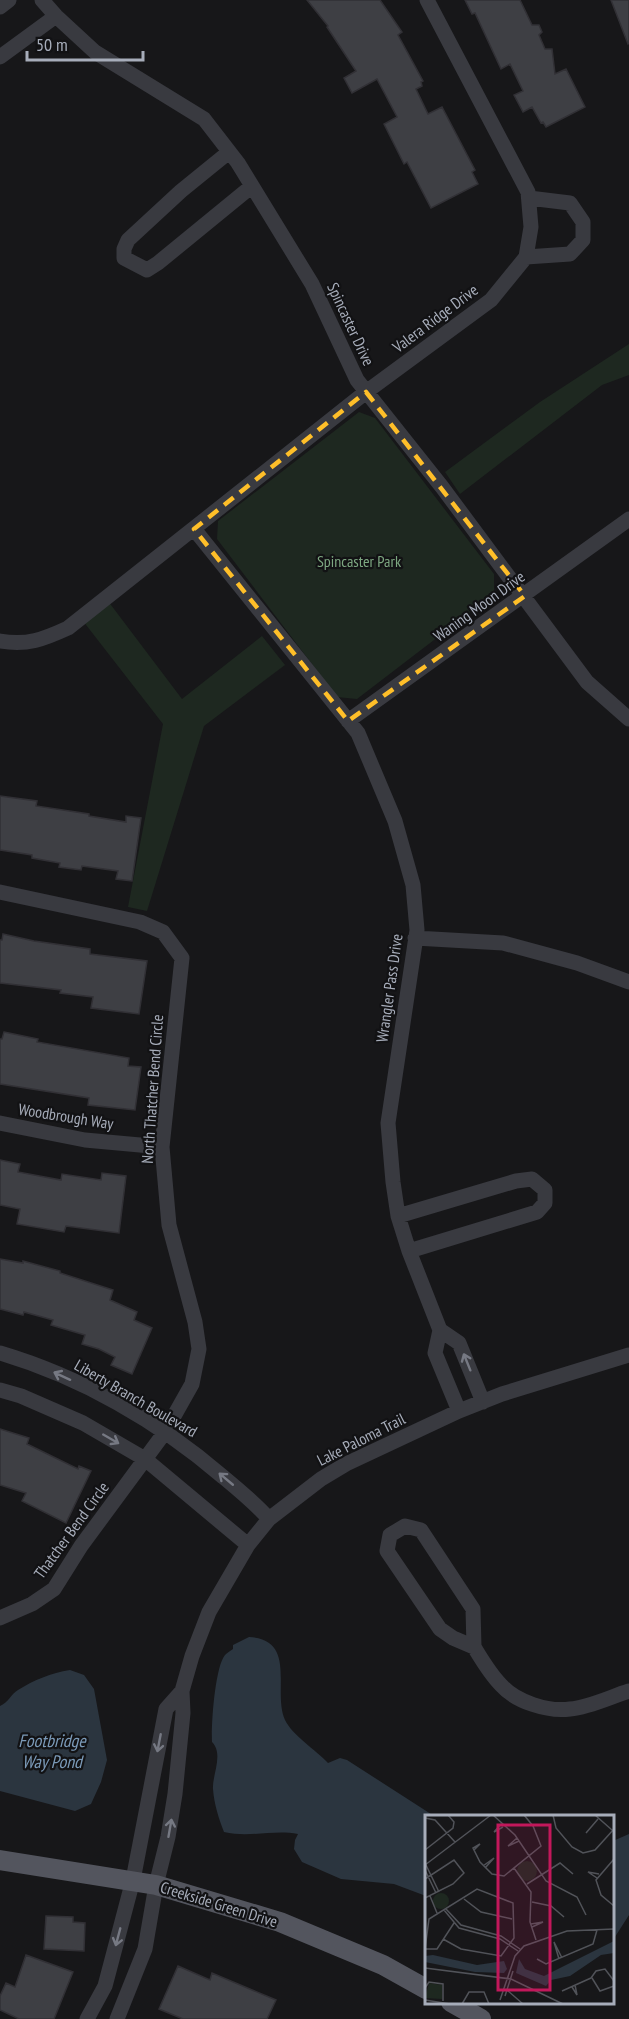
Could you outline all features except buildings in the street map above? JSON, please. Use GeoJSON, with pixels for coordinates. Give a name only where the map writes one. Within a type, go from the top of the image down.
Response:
{"type":"FeatureCollection","features":[{"type":"Feature","properties":{"kind":"main road","name":"Creekside Green Drive"},"geometry":{"type":"LineString","coordinates":[[0,1860],[156,1885],[280,1922],[383,1965],[425,1988]]}},
{"type":"Feature","properties":{"kind":"main road"},"geometry":{"type":"LineString","coordinates":[[455,2004],[481,2019]]}},
{"type":"Feature","properties":{"kind":"street"},"geometry":{"type":"LineString","coordinates":[[0,7],[9,0]]}},
{"type":"Feature","properties":{"kind":"street","name":"Spincaster Drive"},"geometry":{"type":"LineString","coordinates":[[42,0],[95,52],[204,119],[252,186],[312,284],[357,380],[525,596],[587,682],[629,719]]}},
{"type":"Feature","properties":{"kind":"street","name":"Valera Ridge Drive"},"geometry":{"type":"LineString","coordinates":[[7,642],[41,640],[68,628],[366,392],[491,300],[526,257],[531,227],[528,192],[427,0]]}},
{"type":"Feature","properties":{"kind":"street"},"geometry":{"type":"LineString","coordinates":[[0,57],[56,16]]}},
{"type":"Feature","properties":{"kind":"street"},"geometry":{"type":"LineString","coordinates":[[229,152],[181,191],[129,240],[124,249],[124,258],[147,270],[252,186]]}},
{"type":"Feature","properties":{"kind":"street"},"geometry":{"type":"LineString","coordinates":[[526,257],[570,254],[584,240],[584,222],[570,203],[529,198]]}},
{"type":"Feature","properties":{"kind":"street","name":"Waning Moon Drive"},"geometry":{"type":"LineString","coordinates":[[348,721],[525,596],[629,519]]}},
{"type":"Feature","properties":{"kind":"street","name":"Wrangler Pass Drive"},"geometry":{"type":"LineString","coordinates":[[194,529],[358,733],[395,820],[413,885],[417,930],[388,1123],[393,1182],[398,1216],[409,1251],[440,1330],[435,1353],[459,1412]]}},
{"type":"Feature","properties":{"kind":"street","name":"North Thatcher Bend Circle"},"geometry":{"type":"LineString","coordinates":[[0,892],[140,922],[163,932],[182,958],[162,1147],[169,1225],[195,1322],[199,1349],[192,1384],[156,1445]]}},
{"type":"Feature","properties":{"kind":"street"},"geometry":{"type":"LineString","coordinates":[[415,938],[503,943],[577,963],[629,982]]}},
{"type":"Feature","properties":{"kind":"street","name":"Woodbrough Way"},"geometry":{"type":"LineString","coordinates":[[0,1123],[85,1140],[162,1147]]}},
{"type":"Feature","properties":{"kind":"street"},"geometry":{"type":"LineString","coordinates":[[398,1216],[516,1181],[532,1179],[545,1190],[545,1203],[537,1212],[409,1251]]}},
{"type":"Feature","properties":{"kind":"street","name":"Wrangler Pass Drive"},"geometry":{"type":"LineString","coordinates":[[440,1330],[459,1343],[483,1402]]}},
{"type":"Feature","properties":{"kind":"street","name":"Liberty Branch Boulevard"},"geometry":{"type":"LineString","coordinates":[[0,1353],[36,1364],[88,1388],[165,1432],[199,1456],[257,1505],[269,1519]]}},
{"type":"Feature","properties":{"kind":"street","name":"Lake Paloma Trail"},"geometry":{"type":"LineString","coordinates":[[117,2019],[145,1949],[156,1885],[168,1837],[183,1713],[182,1691],[192,1656],[209,1612],[231,1570],[248,1545],[269,1519],[321,1479],[346,1464],[502,1394],[629,1355]]}},
{"type":"Feature","properties":{"kind":"street"},"geometry":{"type":"LineString","coordinates":[[0,1390],[21,1396],[83,1423],[146,1459],[248,1545]]}},
{"type":"Feature","properties":{"kind":"street","name":"Thatcher Bend Circle"},"geometry":{"type":"LineString","coordinates":[[0,1618],[33,1604],[54,1589],[81,1546],[156,1445]]}},
{"type":"Feature","properties":{"kind":"street"},"geometry":{"type":"LineString","coordinates":[[474,1647],[453,1638],[440,1629],[387,1551],[390,1534],[405,1526],[421,1530],[473,1609],[474,1647],[502,1688],[525,1701],[549,1709],[571,1709],[629,1690]]}},
{"type":"Feature","properties":{"kind":"street","name":"Lake Paloma Trail"},"geometry":{"type":"LineString","coordinates":[[89,2015],[105,1986],[133,1880],[166,1709],[182,1691]]}},
{"type":"Feature","properties":{"kind":"street"},"geometry":{"type":"LineString","coordinates":[[89,2015],[110,2019]]}},
{"type":"Feature","properties":{"kind":"highlighted area"},"geometry":{"type":"Polygon","coordinates":[[[366,392],[525,596],[348,721],[194,529],[366,392]]]}},
{"type":"Feature","properties":{"kind":"green space"},"geometry":{"type":"Polygon","coordinates":[[[629,344],[629,375],[602,385],[460,494],[445,472],[540,402],[629,344]]]}},
{"type":"Feature","properties":{"kind":"green space","name":"Spincaster Park"},"geometry":{"type":"Polygon","coordinates":[[[359,412],[375,418],[494,574],[494,594],[357,699],[337,697],[217,539],[218,521],[359,412]]]}},
{"type":"Feature","properties":{"kind":"green space"},"geometry":{"type":"Polygon","coordinates":[[[108,601],[182,699],[262,636],[285,665],[204,726],[147,911],[128,907],[163,724],[83,621],[108,601]]]}},
{"type":"Feature","properties":{"kind":"water"},"geometry":{"type":"Polygon","coordinates":[[[249,1637],[264,1640],[273,1647],[280,1669],[282,1708],[285,1720],[299,1737],[328,1763],[340,1758],[347,1760],[432,1815],[425,1815],[425,1896],[394,1884],[341,1879],[302,1862],[294,1849],[298,1834],[224,1832],[214,1800],[213,1783],[217,1752],[212,1742],[212,1723],[219,1671],[225,1655],[233,1649],[233,1645],[249,1637]]]}},
{"type":"Feature","properties":{"kind":"water","name":"Footbridge Way Pond"},"geometry":{"type":"Polygon","coordinates":[[[70,1670],[84,1675],[94,1689],[107,1760],[101,1782],[91,1804],[75,1811],[0,1791],[0,1706],[30,1683],[70,1670]]]}},
{"type":"Feature","properties":{"kind":"water"},"geometry":{"type":"Polygon","coordinates":[[[629,1834],[629,1915],[614,1938],[614,1841],[629,1834]]]}}]}
